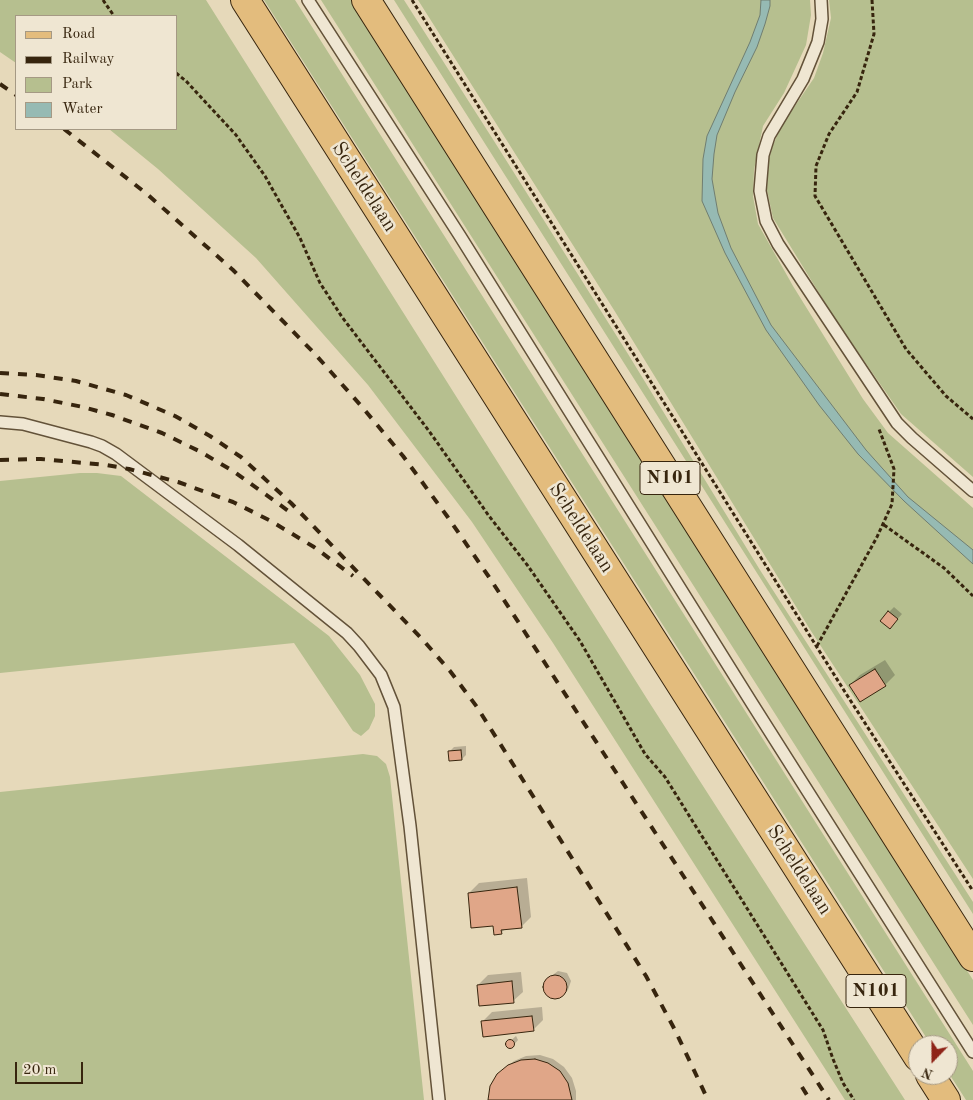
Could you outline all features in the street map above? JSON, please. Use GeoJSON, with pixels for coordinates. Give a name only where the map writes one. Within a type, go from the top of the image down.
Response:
{"type":"FeatureCollection","features":[{"type":"Feature","properties":{"kind":"main road","name":"Scheldelaan"},"geometry":{"type":"LineString","coordinates":[[245,0],[908,1041]]}},
{"type":"Feature","properties":{"kind":"main road","name":"N101"},"geometry":{"type":"LineString","coordinates":[[366,0],[973,957]]}},
{"type":"Feature","properties":{"kind":"main road"},"geometry":{"type":"LineString","coordinates":[[936,1085],[946,1100]]}},
{"type":"Feature","properties":{"kind":"lane"},"geometry":{"type":"LineString","coordinates":[[308,0],[454,228],[973,1052]]}},
{"type":"Feature","properties":{"kind":"lane"},"geometry":{"type":"LineString","coordinates":[[821,0],[822,19],[818,42],[803,79],[769,136],[763,155],[760,192],[766,221],[784,252],[897,423],[973,491]]}},
{"type":"Feature","properties":{"kind":"lane"},"geometry":{"type":"LineString","coordinates":[[0,422],[23,424],[91,442],[102,446],[132,464],[244,550],[347,633],[381,675],[394,707],[410,826],[439,1100]]}},
{"type":"Feature","properties":{"kind":"path"},"geometry":{"type":"LineString","coordinates":[[103,0],[113,15]]}},
{"type":"Feature","properties":{"kind":"path"},"geometry":{"type":"LineString","coordinates":[[412,0],[973,891]]}},
{"type":"Feature","properties":{"kind":"path"},"geometry":{"type":"LineString","coordinates":[[872,0],[874,34],[857,92],[829,134],[816,166],[815,196],[906,349],[946,396],[973,418]]}},
{"type":"Feature","properties":{"kind":"path"},"geometry":{"type":"LineString","coordinates":[[178,75],[236,135],[265,176],[300,238],[320,283],[342,317],[429,431],[489,516],[528,566],[580,641],[645,754],[665,777],[823,1030],[832,1059],[843,1083],[854,1100]]}},
{"type":"Feature","properties":{"kind":"path"},"geometry":{"type":"LineString","coordinates":[[817,646],[884,525],[892,504],[894,469],[878,425]]}},
{"type":"Feature","properties":{"kind":"path"},"geometry":{"type":"LineString","coordinates":[[884,525],[944,568],[973,596]]}},
{"type":"Feature","properties":{"kind":"green space"},"geometry":{"type":"Polygon","coordinates":[[[0,0],[206,0],[649,702],[905,1100],[845,1100],[553,643],[472,522],[368,385],[256,258],[158,169],[110,130],[178,130],[178,15],[15,15],[15,62],[0,52],[0,0]]]}},
{"type":"Feature","properties":{"kind":"green space"},"geometry":{"type":"Polygon","coordinates":[[[264,0],[295,0],[950,1035],[925,1035],[264,0]]]}},
{"type":"Feature","properties":{"kind":"green space"},"geometry":{"type":"Polygon","coordinates":[[[321,0],[352,0],[973,980],[973,1025],[321,0]]]}},
{"type":"Feature","properties":{"kind":"green space"},"geometry":{"type":"Polygon","coordinates":[[[394,0],[404,0],[494,141],[628,354],[760,570],[973,902],[973,914],[394,0]]]}},
{"type":"Feature","properties":{"kind":"green space"},"geometry":{"type":"Polygon","coordinates":[[[418,0],[810,0],[811,15],[806,45],[784,93],[763,126],[754,170],[753,196],[758,224],[793,286],[863,399],[888,433],[973,508],[973,879],[811,631],[614,310],[418,0]]]}},
{"type":"Feature","properties":{"kind":"green space"},"geometry":{"type":"Polygon","coordinates":[[[829,0],[973,0],[973,477],[901,414],[835,319],[773,218],[767,190],[768,162],[782,125],[814,78],[823,53],[831,18],[829,0]]]}},
{"type":"Feature","properties":{"kind":"green space"},"geometry":{"type":"Polygon","coordinates":[[[80,473],[121,476],[329,636],[360,675],[375,704],[375,716],[369,729],[361,736],[353,731],[294,643],[0,673],[0,481],[80,473]]]}},
{"type":"Feature","properties":{"kind":"green space"},"geometry":{"type":"Polygon","coordinates":[[[363,754],[377,756],[386,764],[390,777],[424,1100],[0,1100],[0,792],[363,754]]]}},
{"type":"Feature","properties":{"kind":"green space"},"geometry":{"type":"Polygon","coordinates":[[[958,1047],[973,1071],[973,1100],[966,1100],[956,1085],[958,1085],[958,1047]]]}},
{"type":"Feature","properties":{"kind":"water"},"geometry":{"type":"Polygon","coordinates":[[[761,0],[770,0],[765,24],[757,47],[717,135],[714,154],[712,179],[718,213],[731,248],[771,325],[866,450],[908,497],[973,550],[973,564],[904,501],[858,454],[819,405],[766,330],[725,253],[702,201],[703,159],[707,136],[750,42],[760,15],[761,0]]]}},
{"type":"Feature","properties":{"kind":"building"},"geometry":{"type":"Polygon","coordinates":[[[888,611],[898,619],[890,629],[880,621],[888,611]]]}},
{"type":"Feature","properties":{"kind":"building"},"geometry":{"type":"Polygon","coordinates":[[[875,669],[886,686],[860,702],[849,685],[875,669]]]}},
{"type":"Feature","properties":{"kind":"building"},"geometry":{"type":"Polygon","coordinates":[[[461,750],[462,760],[449,761],[448,751],[461,750]]]}},
{"type":"Feature","properties":{"kind":"building"},"geometry":{"type":"Polygon","coordinates":[[[517,887],[522,928],[501,930],[502,934],[494,935],[493,926],[471,928],[468,893],[517,887]]]}},
{"type":"Feature","properties":{"kind":"building"},"geometry":{"type":"Polygon","coordinates":[[[555,975],[564,978],[567,987],[564,996],[555,999],[546,996],[543,987],[546,978],[555,975]]]}},
{"type":"Feature","properties":{"kind":"building"},"geometry":{"type":"Polygon","coordinates":[[[512,981],[514,1003],[479,1006],[477,985],[512,981]]]}},
{"type":"Feature","properties":{"kind":"building"},"geometry":{"type":"Polygon","coordinates":[[[532,1016],[534,1031],[483,1037],[481,1021],[532,1016]]]}},
{"type":"Feature","properties":{"kind":"building"},"geometry":{"type":"Polygon","coordinates":[[[510,1040],[514,1044],[510,1048],[506,1044],[510,1040]]]}},
{"type":"Feature","properties":{"kind":"building"},"geometry":{"type":"Polygon","coordinates":[[[535,1059],[548,1063],[560,1071],[568,1083],[572,1100],[488,1100],[490,1086],[497,1074],[508,1065],[521,1060],[535,1059]]]}},
{"type":"Feature","properties":{"kind":"railway"},"geometry":{"type":"LineString","coordinates":[[0,84],[15,94]]}},
{"type":"Feature","properties":{"kind":"railway"},"geometry":{"type":"LineString","coordinates":[[65,130],[147,194],[233,270],[315,354],[403,456],[489,577],[829,1100]]}},
{"type":"Feature","properties":{"kind":"railway"},"geometry":{"type":"LineString","coordinates":[[0,373],[36,375],[76,381],[126,395],[175,416],[241,457],[291,503],[423,640],[450,671],[477,707],[646,976],[675,1030],[708,1100]]}},
{"type":"Feature","properties":{"kind":"railway"},"geometry":{"type":"LineString","coordinates":[[0,394],[43,399],[83,407],[162,433],[199,451],[233,471],[294,515]]}},
{"type":"Feature","properties":{"kind":"railway"},"geometry":{"type":"LineString","coordinates":[[0,460],[41,459],[106,465],[178,482],[233,502],[269,520],[314,547],[353,576]]}},
{"type":"Feature","properties":{"kind":"railway"},"geometry":{"type":"LineString","coordinates":[[802,1087],[810,1100]]}}]}
